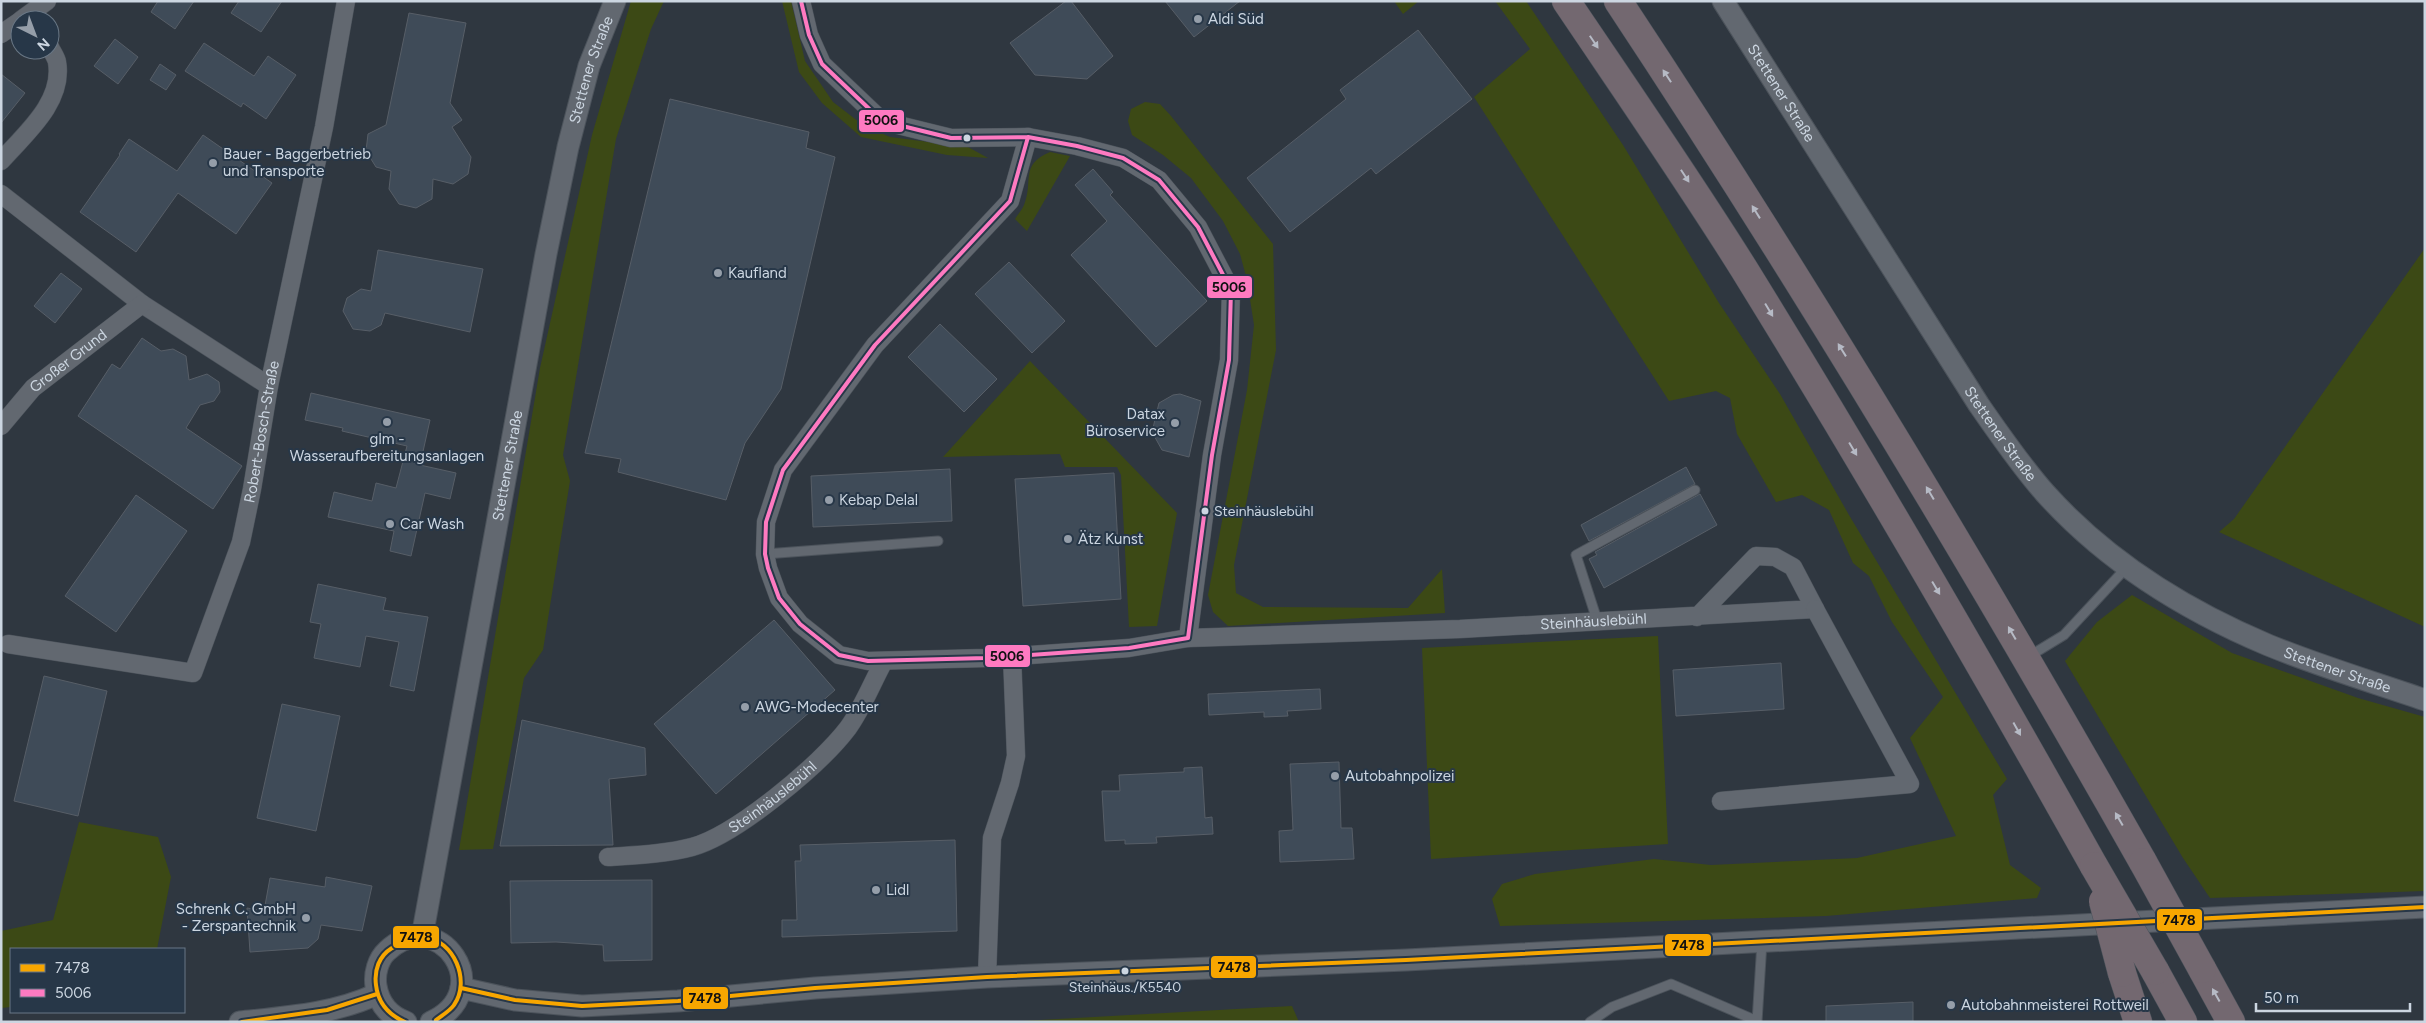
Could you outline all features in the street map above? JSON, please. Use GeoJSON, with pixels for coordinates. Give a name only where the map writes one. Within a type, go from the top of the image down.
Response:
{"type":"FeatureCollection","features":[{"type":"Feature","properties":{"kind":"highway"},"geometry":{"type":"LineString","coordinates":[[1566,1],[1675,161],[1758,292],[1977,656],[2183,1022]]}},
{"type":"Feature","properties":{"kind":"highway"},"geometry":{"type":"LineString","coordinates":[[1618,1],[1789,264],[1935,502],[2143,862],[2231,1022]]}},
{"type":"Feature","properties":{"kind":"highway"},"geometry":{"type":"LineString","coordinates":[[2094,866],[2122,973],[2138,1022]]}},
{"type":"Feature","properties":{"kind":"street"},"geometry":{"type":"LineString","coordinates":[[37,10],[47,1]]}},
{"type":"Feature","properties":{"kind":"street","name":"Robert-Bosch-Straße"},"geometry":{"type":"LineString","coordinates":[[8,644],[193,673],[241,542],[269,386],[324,127],[346,1]]}},
{"type":"Feature","properties":{"kind":"street","name":"Stettener Straße"},"geometry":{"type":"LineString","coordinates":[[422,937],[548,244],[568,147],[590,66],[615,1]]}},
{"type":"Feature","properties":{"kind":"street"},"geometry":{"type":"LineString","coordinates":[[801,1],[809,35],[825,68],[882,121],[951,138],[1028,137],[1077,146],[1122,158],[1159,180],[1198,227],[1232,290],[1230,360],[1212,455],[1188,638]]}},
{"type":"Feature","properties":{"kind":"street","name":"Stettener Straße"},"geometry":{"type":"LineString","coordinates":[[1723,1],[1980,405],[2011,450],[2045,493],[2084,532],[2127,567],[2179,601],[2222,624],[2262,642],[2425,700]]}},
{"type":"Feature","properties":{"kind":"street"},"geometry":{"type":"LineString","coordinates":[[1,161],[50,104],[55,88],[56,60]]}},
{"type":"Feature","properties":{"kind":"street","name":"Steinhäuslebühl"},"geometry":{"type":"LineString","coordinates":[[1028,137],[1010,201],[875,345],[783,470],[766,522],[765,554],[768,568],[779,598],[800,624],[839,655],[868,661],[1012,656],[1129,648],[1188,638],[1598,623],[1815,609]]}},
{"type":"Feature","properties":{"kind":"street"},"geometry":{"type":"LineString","coordinates":[[1,194],[142,304],[269,386]]}},
{"type":"Feature","properties":{"kind":"street","name":"Großer Grund"},"geometry":{"type":"LineString","coordinates":[[1,426],[33,388],[142,304]]}},
{"type":"Feature","properties":{"kind":"street"},"geometry":{"type":"LineString","coordinates":[[1697,617],[1756,556],[1776,557],[1794,567],[1910,784],[1721,802]]}},
{"type":"Feature","properties":{"kind":"street"},"geometry":{"type":"LineString","coordinates":[[987,977],[992,838],[1010,783],[1016,756],[1012,656]]}},
{"type":"Feature","properties":{"kind":"street","name":"Steinhäuslebühl"},"geometry":{"type":"LineString","coordinates":[[608,857],[647,854],[693,847],[736,826],[831,748],[849,727],[884,661]]}},
{"type":"Feature","properties":{"kind":"street"},"geometry":{"type":"LineString","coordinates":[[461,988],[515,1000],[582,1006],[678,1001],[815,988],[987,977],[1406,960],[1762,940],[2425,908]]}},
{"type":"Feature","properties":{"kind":"street"},"geometry":{"type":"LineString","coordinates":[[406,1022],[389,1013],[377,994],[375,980],[377,966],[384,953],[395,944],[408,938],[422,937],[434,939],[445,945],[459,964],[461,988],[451,1009],[432,1022]]}},
{"type":"Feature","properties":{"kind":"street"},"geometry":{"type":"LineString","coordinates":[[240,1022],[306,1015],[363,1001],[377,994]]}},
{"type":"Feature","properties":{"kind":"lane"},"geometry":{"type":"LineString","coordinates":[[1598,623],[1576,555],[1696,490]]}},
{"type":"Feature","properties":{"kind":"lane"},"geometry":{"type":"LineString","coordinates":[[765,554],[938,541]]}},
{"type":"Feature","properties":{"kind":"lane"},"geometry":{"type":"LineString","coordinates":[[2026,658],[2064,635],[2127,567]]}},
{"type":"Feature","properties":{"kind":"lane"},"geometry":{"type":"LineString","coordinates":[[1590,1022],[1612,1007],[1671,984],[1757,1022],[1762,940]]}},
{"type":"Feature","properties":{"kind":"green space"},"geometry":{"type":"Polygon","coordinates":[[[631,1],[664,1],[651,29],[616,139],[563,455],[570,481],[543,650],[524,678],[493,849],[459,850],[540,368],[592,135],[631,1]]]}},
{"type":"Feature","properties":{"kind":"green space"},"geometry":{"type":"Polygon","coordinates":[[[782,1],[791,1],[805,61],[833,102],[863,125],[890,137],[968,147],[988,158],[947,155],[861,137],[822,103],[799,72],[782,1]]]}},
{"type":"Feature","properties":{"kind":"green space"},"geometry":{"type":"Polygon","coordinates":[[[1394,1],[1419,1],[1403,14],[1394,1]]]}},
{"type":"Feature","properties":{"kind":"green space"},"geometry":{"type":"Polygon","coordinates":[[[1495,1],[1526,1],[1623,145],[1719,303],[1780,394],[1849,515],[2007,779],[1993,795],[2010,865],[2041,888],[2037,898],[1826,916],[1500,926],[1492,899],[1502,884],[1535,874],[1654,859],[1711,865],[1857,858],[1956,836],[1910,738],[1943,697],[1892,622],[1869,576],[1853,563],[1829,510],[1802,495],[1776,502],[1737,434],[1730,398],[1716,391],[1669,401],[1474,97],[1530,49],[1495,1]]]}},
{"type":"Feature","properties":{"kind":"green space"},"geometry":{"type":"Polygon","coordinates":[[[1145,102],[1160,104],[1171,116],[1273,244],[1276,350],[1234,565],[1236,593],[1263,607],[1408,608],[1442,569],[1445,613],[1228,626],[1213,612],[1208,595],[1247,390],[1254,325],[1247,280],[1240,254],[1223,221],[1191,178],[1163,155],[1132,135],[1128,121],[1131,109],[1145,102]]]}},
{"type":"Feature","properties":{"kind":"green space"},"geometry":{"type":"Polygon","coordinates":[[[1050,152],[1070,156],[1027,231],[1015,219],[1023,207],[1027,196],[1029,174],[1034,162],[1050,152]]]}},
{"type":"Feature","properties":{"kind":"green space"},"geometry":{"type":"Polygon","coordinates":[[[2425,248],[2425,627],[2219,532],[2234,519],[2425,248]]]}},
{"type":"Feature","properties":{"kind":"green space"},"geometry":{"type":"Polygon","coordinates":[[[1030,361],[1177,513],[1157,626],[1129,627],[1121,475],[1117,467],[1065,467],[1060,454],[943,457],[1030,361]]]}},
{"type":"Feature","properties":{"kind":"green space"},"geometry":{"type":"Polygon","coordinates":[[[2132,595],[2232,653],[2358,698],[2425,717],[2425,891],[2210,898],[2183,858],[2065,661],[2097,622],[2132,595]]]}},
{"type":"Feature","properties":{"kind":"green space"},"geometry":{"type":"Polygon","coordinates":[[[1658,636],[1668,844],[1431,859],[1422,648],[1658,636]]]}},
{"type":"Feature","properties":{"kind":"green space"},"geometry":{"type":"Polygon","coordinates":[[[79,822],[158,837],[171,877],[157,948],[10,948],[10,1007],[1,1008],[1,931],[53,920],[79,822]]]}},
{"type":"Feature","properties":{"kind":"green space"},"geometry":{"type":"Polygon","coordinates":[[[1292,1006],[1299,1022],[966,1022],[1022,1021],[1292,1006]]]}},
{"type":"Feature","properties":{"kind":"building"},"geometry":{"type":"Polygon","coordinates":[[[158,1],[194,1],[175,29],[151,12],[158,1]]]}},
{"type":"Feature","properties":{"kind":"building"},"geometry":{"type":"Polygon","coordinates":[[[239,1],[282,1],[261,32],[231,13],[239,1]]]}},
{"type":"Feature","properties":{"kind":"building"},"geometry":{"type":"Polygon","coordinates":[[[1066,1],[1071,1],[1113,56],[1087,79],[1035,75],[1010,43],[1066,1]]]}},
{"type":"Feature","properties":{"kind":"building","name":"Aldi Süd"},"geometry":{"type":"Polygon","coordinates":[[[1165,1],[1240,1],[1194,37],[1165,1]]]}},
{"type":"Feature","properties":{"kind":"building"},"geometry":{"type":"Polygon","coordinates":[[[409,13],[466,23],[450,103],[462,120],[452,127],[471,157],[468,174],[453,184],[433,179],[432,199],[416,208],[399,204],[389,189],[391,171],[376,167],[366,151],[368,134],[386,125],[409,13]]]}},
{"type":"Feature","properties":{"kind":"building"},"geometry":{"type":"Polygon","coordinates":[[[1418,30],[1472,99],[1376,174],[1371,168],[1290,232],[1247,178],[1346,99],[1340,90],[1418,30]]]}},
{"type":"Feature","properties":{"kind":"building"},"geometry":{"type":"Polygon","coordinates":[[[115,39],[138,57],[118,84],[94,66],[115,39]]]}},
{"type":"Feature","properties":{"kind":"building"},"geometry":{"type":"Polygon","coordinates":[[[204,43],[254,76],[268,56],[296,75],[266,119],[243,103],[241,107],[185,71],[204,43]]]}},
{"type":"Feature","properties":{"kind":"building"},"geometry":{"type":"Polygon","coordinates":[[[160,64],[176,75],[166,90],[150,80],[160,64]]]}},
{"type":"Feature","properties":{"kind":"building"},"geometry":{"type":"Polygon","coordinates":[[[1,74],[25,93],[1,123],[1,74]]]}},
{"type":"Feature","properties":{"kind":"building","name":"Kaufland"},"geometry":{"type":"Polygon","coordinates":[[[670,99],[809,132],[806,148],[835,157],[781,389],[745,443],[726,500],[618,472],[621,459],[585,453],[670,99]]]}},
{"type":"Feature","properties":{"kind":"building"},"geometry":{"type":"Polygon","coordinates":[[[203,135],[272,183],[236,234],[178,193],[136,252],[80,212],[129,139],[177,171],[203,135]]]}},
{"type":"Feature","properties":{"kind":"building"},"geometry":{"type":"Polygon","coordinates":[[[1093,169],[1113,192],[1110,195],[1207,301],[1156,347],[1071,255],[1107,221],[1075,185],[1093,169]]]}},
{"type":"Feature","properties":{"kind":"building"},"geometry":{"type":"Polygon","coordinates":[[[378,250],[483,269],[470,332],[385,313],[381,325],[370,331],[353,329],[343,311],[347,298],[361,289],[371,291],[378,250]]]}},
{"type":"Feature","properties":{"kind":"building"},"geometry":{"type":"Polygon","coordinates":[[[1009,262],[1065,321],[1032,353],[975,294],[1009,262]]]}},
{"type":"Feature","properties":{"kind":"building"},"geometry":{"type":"Polygon","coordinates":[[[61,273],[82,289],[55,323],[34,306],[61,273]]]}},
{"type":"Feature","properties":{"kind":"building"},"geometry":{"type":"Polygon","coordinates":[[[940,324],[997,379],[964,412],[908,357],[940,324]]]}},
{"type":"Feature","properties":{"kind":"building"},"geometry":{"type":"Polygon","coordinates":[[[142,338],[161,351],[173,349],[186,356],[189,380],[207,374],[219,382],[220,392],[214,401],[200,405],[186,428],[242,466],[213,509],[78,416],[112,364],[120,369],[142,338]]]}},
{"type":"Feature","properties":{"kind":"building"},"geometry":{"type":"Polygon","coordinates":[[[311,393],[430,420],[420,465],[456,473],[450,499],[425,493],[411,556],[390,551],[394,531],[328,517],[334,492],[372,501],[376,483],[396,488],[407,446],[342,431],[343,428],[305,420],[311,393]]]}},
{"type":"Feature","properties":{"kind":"building","name":"Datax Büroservice"},"geometry":{"type":"Polygon","coordinates":[[[1180,394],[1201,401],[1189,457],[1162,450],[1152,432],[1159,403],[1173,395],[1180,394]]]}},
{"type":"Feature","properties":{"kind":"building"},"geometry":{"type":"Polygon","coordinates":[[[1686,467],[1695,484],[1589,541],[1581,525],[1686,467]]]}},
{"type":"Feature","properties":{"kind":"building"},"geometry":{"type":"Polygon","coordinates":[[[950,469],[952,521],[813,527],[811,476],[950,469]]]}},
{"type":"Feature","properties":{"kind":"building","name":"Ätz Kunst"},"geometry":{"type":"Polygon","coordinates":[[[1114,473],[1121,599],[1023,606],[1015,479],[1114,473]]]}},
{"type":"Feature","properties":{"kind":"building"},"geometry":{"type":"Polygon","coordinates":[[[1700,494],[1717,525],[1604,588],[1589,559],[1597,555],[1595,552],[1700,494]]]}},
{"type":"Feature","properties":{"kind":"building"},"geometry":{"type":"Polygon","coordinates":[[[136,495],[187,531],[116,632],[65,596],[136,495]]]}},
{"type":"Feature","properties":{"kind":"building"},"geometry":{"type":"Polygon","coordinates":[[[318,584],[386,598],[383,610],[428,617],[414,691],[390,686],[399,642],[366,636],[360,667],[314,658],[321,624],[310,622],[318,584]]]}},
{"type":"Feature","properties":{"kind":"building","name":"AWG-Modecenter"},"geometry":{"type":"Polygon","coordinates":[[[774,620],[835,690],[716,794],[654,724],[774,620]]]}},
{"type":"Feature","properties":{"kind":"building"},"geometry":{"type":"Polygon","coordinates":[[[1781,663],[1784,709],[1676,716],[1673,670],[1781,663]]]}},
{"type":"Feature","properties":{"kind":"building"},"geometry":{"type":"Polygon","coordinates":[[[44,676],[107,691],[78,816],[14,801],[44,676]]]}},
{"type":"Feature","properties":{"kind":"building"},"geometry":{"type":"Polygon","coordinates":[[[1320,689],[1321,709],[1287,711],[1288,716],[1264,717],[1264,712],[1209,715],[1208,694],[1320,689]]]}},
{"type":"Feature","properties":{"kind":"building"},"geometry":{"type":"Polygon","coordinates":[[[282,704],[340,716],[316,831],[257,818],[282,704]]]}},
{"type":"Feature","properties":{"kind":"building"},"geometry":{"type":"Polygon","coordinates":[[[522,720],[645,748],[646,775],[609,779],[613,845],[500,846],[522,720]]]}},
{"type":"Feature","properties":{"kind":"building"},"geometry":{"type":"Polygon","coordinates":[[[1339,762],[1341,828],[1352,828],[1354,859],[1280,862],[1279,831],[1293,830],[1290,764],[1339,762]]]}},
{"type":"Feature","properties":{"kind":"building"},"geometry":{"type":"Polygon","coordinates":[[[1202,767],[1205,818],[1212,817],[1213,834],[1156,837],[1157,843],[1125,844],[1125,840],[1105,841],[1102,791],[1120,791],[1119,775],[1184,772],[1184,768],[1202,767]]]}},
{"type":"Feature","properties":{"kind":"building","name":"Lidl"},"geometry":{"type":"Polygon","coordinates":[[[955,840],[957,931],[782,937],[782,920],[797,920],[795,861],[801,861],[800,845],[955,840]]]}},
{"type":"Feature","properties":{"kind":"building","name":"Schrenk C. GmbH - Zerspantechnik"},"geometry":{"type":"Polygon","coordinates":[[[326,877],[372,886],[362,931],[321,925],[318,939],[308,948],[250,952],[247,908],[264,911],[270,878],[325,887],[326,877]]]}},
{"type":"Feature","properties":{"kind":"building"},"geometry":{"type":"Polygon","coordinates":[[[652,880],[652,960],[604,961],[603,945],[556,942],[511,943],[510,881],[652,880]]]}},
{"type":"Feature","properties":{"kind":"building"},"geometry":{"type":"Polygon","coordinates":[[[1913,1002],[1913,1022],[1826,1022],[1826,1006],[1913,1002]]]}},
{"type":"Feature","properties":{"kind":"transit line","name":"5006"},"geometry":{"type":"LineString","coordinates":[[801,1],[809,35],[822,64],[882,121],[951,138],[1028,137]]}},
{"type":"Feature","properties":{"kind":"transit line","name":"5006"},"geometry":{"type":"LineString","coordinates":[[1028,137],[1077,146],[1123,158],[1159,180],[1198,227],[1231,290],[1229,360],[1212,455],[1188,638],[1129,648],[986,658],[868,661],[839,655],[800,624],[779,598],[768,568],[765,554],[766,522],[783,470],[875,345],[1010,201],[1028,137]]}},
{"type":"Feature","properties":{"kind":"transit line","name":"7478"},"geometry":{"type":"LineString","coordinates":[[461,988],[515,1000],[582,1006],[678,1001],[815,988],[987,977],[1406,960],[2425,907]]}},
{"type":"Feature","properties":{"kind":"transit line","name":"7478"},"geometry":{"type":"LineString","coordinates":[[405,1022],[385,1008],[377,991],[376,974],[378,964],[387,951],[415,937],[435,940],[444,946],[457,963],[460,974],[461,985],[454,1005],[436,1020]]}},
{"type":"Feature","properties":{"kind":"transit line","name":"7478"},"geometry":{"type":"LineString","coordinates":[[242,1022],[327,1010],[377,994]]}},
{"type":"Feature","properties":{"kind":"place","name":"Aldi Süd"},"geometry":{"type":"Point","coordinates":[1198,19]}},
{"type":"Feature","properties":{"kind":"place","name":"Bauer - Baggerbetrieb und Transporte"},"geometry":{"type":"Point","coordinates":[213,163]}},
{"type":"Feature","properties":{"kind":"place","name":"Kaufland"},"geometry":{"type":"Point","coordinates":[718,273]}},
{"type":"Feature","properties":{"kind":"place","name":"glm - Wasseraufbereitungsanlagen"},"geometry":{"type":"Point","coordinates":[387,422]}},
{"type":"Feature","properties":{"kind":"place","name":"Datax Büroservice"},"geometry":{"type":"Point","coordinates":[1175,423]}},
{"type":"Feature","properties":{"kind":"place","name":"Kebap Delal"},"geometry":{"type":"Point","coordinates":[829,500]}},
{"type":"Feature","properties":{"kind":"place","name":"Steinhäuslebühl"},"geometry":{"type":"Point","coordinates":[1205,511]}},
{"type":"Feature","properties":{"kind":"place","name":"Car Wash"},"geometry":{"type":"Point","coordinates":[390,524]}},
{"type":"Feature","properties":{"kind":"place","name":"Ätz Kunst"},"geometry":{"type":"Point","coordinates":[1068,539]}},
{"type":"Feature","properties":{"kind":"place","name":"AWG-Modecenter"},"geometry":{"type":"Point","coordinates":[745,707]}},
{"type":"Feature","properties":{"kind":"place","name":"Autobahnpolizei"},"geometry":{"type":"Point","coordinates":[1335,776]}},
{"type":"Feature","properties":{"kind":"place","name":"Lidl"},"geometry":{"type":"Point","coordinates":[876,890]}},
{"type":"Feature","properties":{"kind":"place","name":"Schrenk C. GmbH - Zerspantechnik"},"geometry":{"type":"Point","coordinates":[306,918]}},
{"type":"Feature","properties":{"kind":"place","name":"Steinhäus./K5540"},"geometry":{"type":"Point","coordinates":[1125,971]}},
{"type":"Feature","properties":{"kind":"place","name":"Autobahnmeisterei Rottweil"},"geometry":{"type":"Point","coordinates":[1951,1005]}}]}
